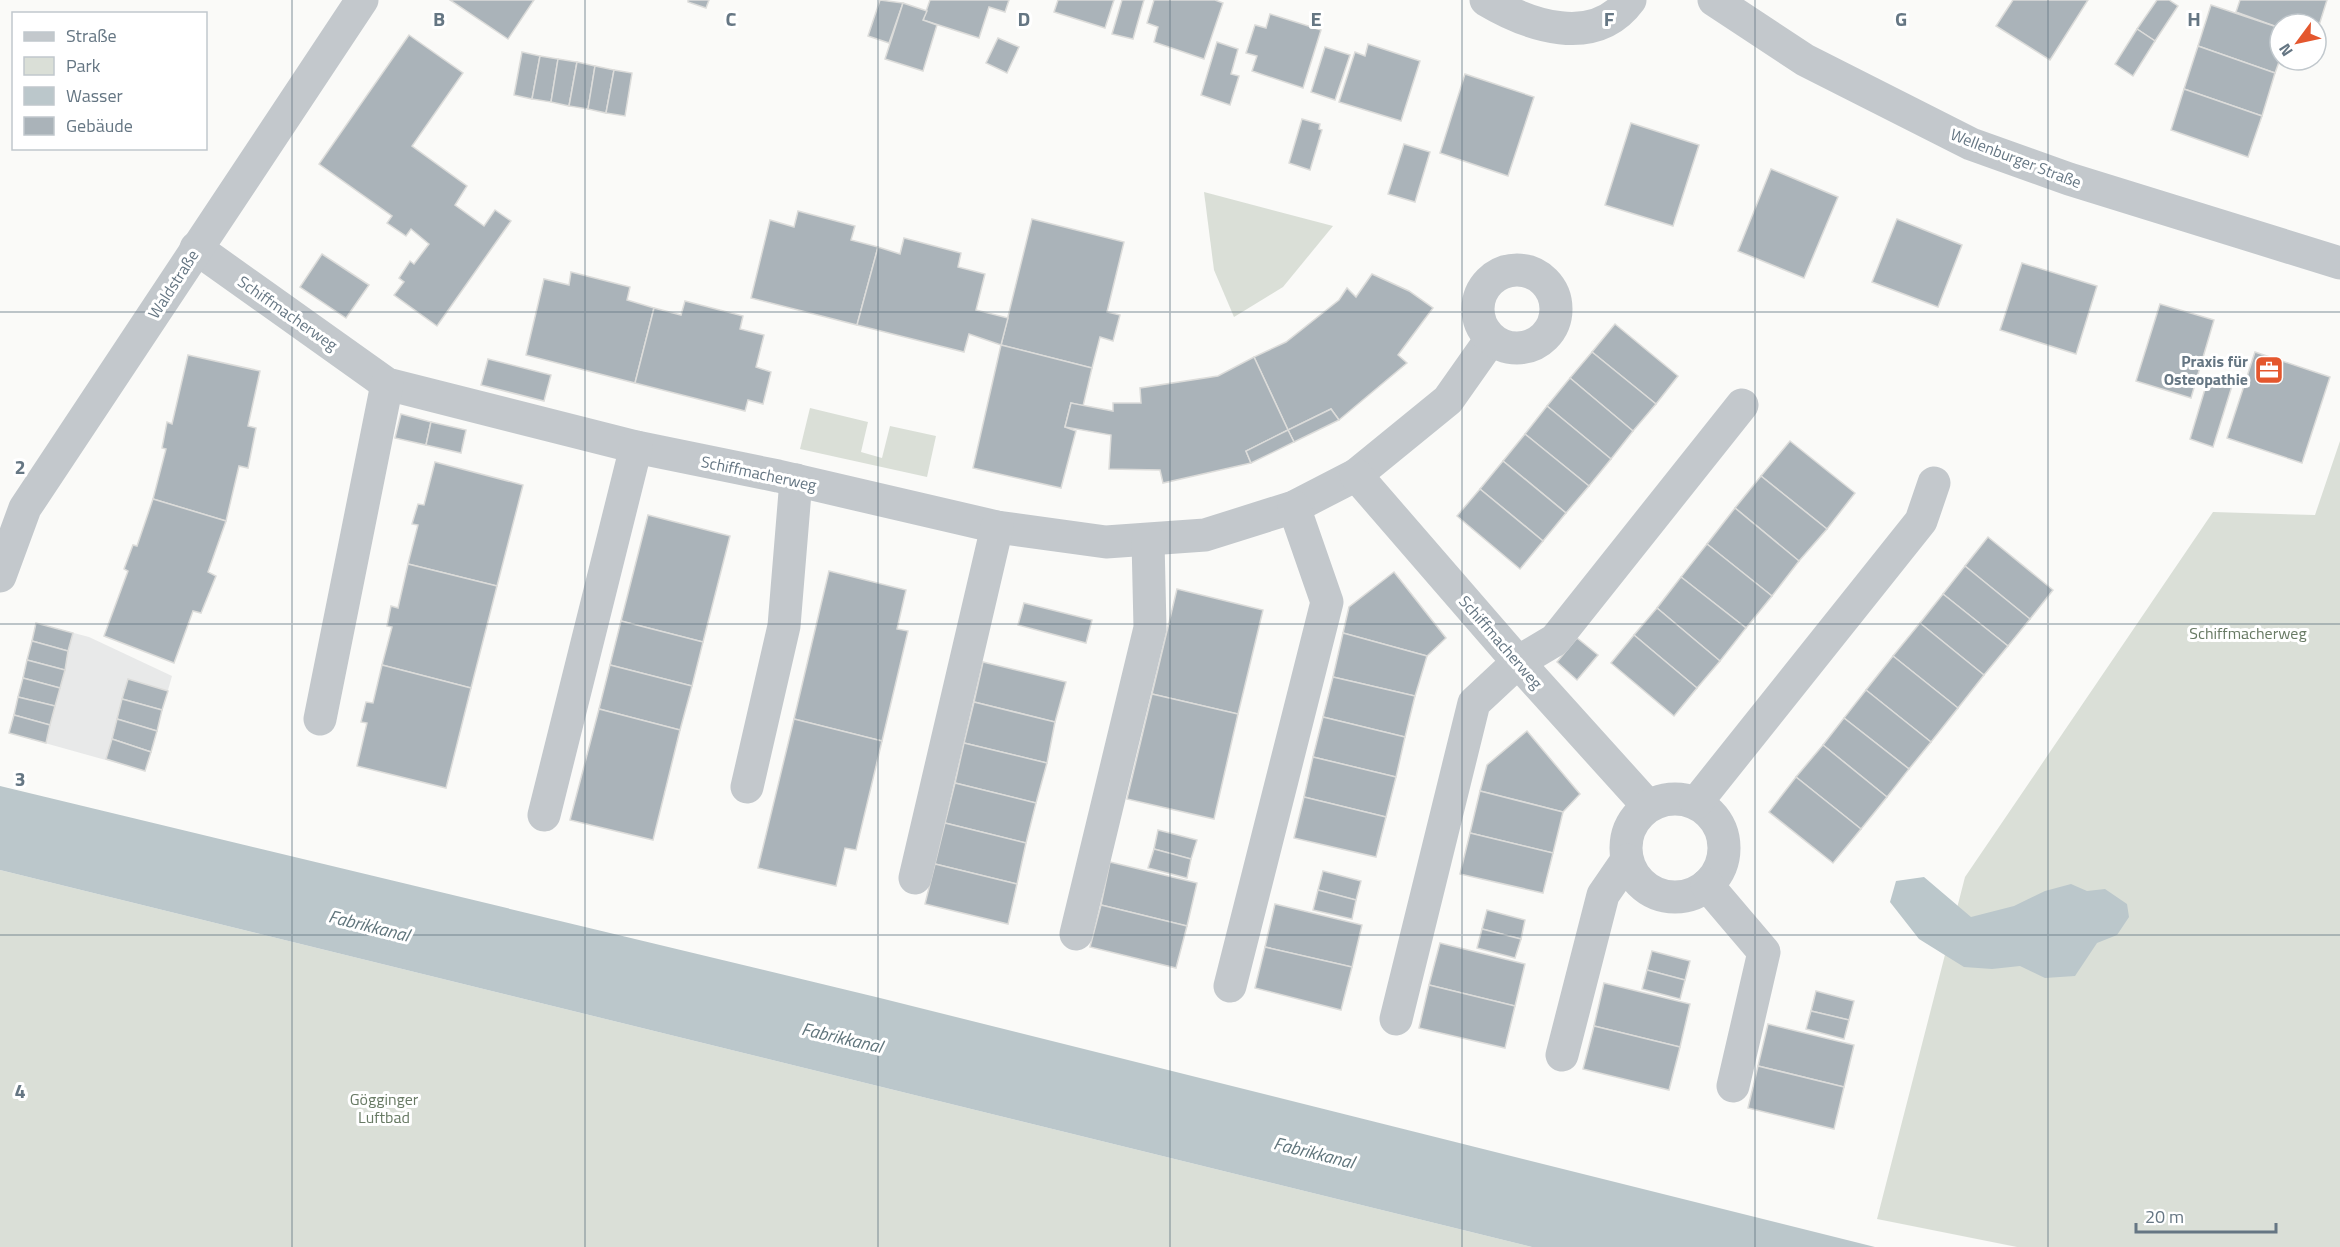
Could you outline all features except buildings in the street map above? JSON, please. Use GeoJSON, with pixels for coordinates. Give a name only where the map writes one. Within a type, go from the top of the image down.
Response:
{"type":"FeatureCollection","features":[{"type":"Feature","properties":{"kind":"street","name":"Waldstraße"},"geometry":{"type":"LineString","coordinates":[[0,576],[25,508],[363,0]]}},
{"type":"Feature","properties":{"kind":"street"},"geometry":{"type":"LineString","coordinates":[[1486,0],[1538,26],[1580,29],[1604,22],[1625,7],[1630,0]]}},
{"type":"Feature","properties":{"kind":"street","name":"Wellenburger Straße"},"geometry":{"type":"LineString","coordinates":[[1714,0],[1805,60],[1971,144],[2069,179],[2340,263]]}},
{"type":"Feature","properties":{"kind":"street","name":"Schiffmacherweg"},"geometry":{"type":"LineString","coordinates":[[196,248],[387,384],[636,447],[796,480],[997,527],[1106,542],[1205,535],[1294,507],[1356,475],[1448,400],[1491,339]]}},
{"type":"Feature","properties":{"kind":"street"},"geometry":{"type":"LineString","coordinates":[[320,719],[387,384]]}},
{"type":"Feature","properties":{"kind":"street"},"geometry":{"type":"LineString","coordinates":[[1396,1019],[1474,703],[1518,662],[1555,640],[1742,405]]}},
{"type":"Feature","properties":{"kind":"street"},"geometry":{"type":"LineString","coordinates":[[544,815],[636,447]]}},
{"type":"Feature","properties":{"kind":"street","name":"Schiffmacherweg"},"geometry":{"type":"LineString","coordinates":[[1356,475],[1518,662],[1648,806]]}},
{"type":"Feature","properties":{"kind":"street"},"geometry":{"type":"LineString","coordinates":[[747,787],[784,626],[796,480]]}},
{"type":"Feature","properties":{"kind":"street"},"geometry":{"type":"LineString","coordinates":[[1696,803],[1921,521],[1934,483]]}},
{"type":"Feature","properties":{"kind":"street"},"geometry":{"type":"LineString","coordinates":[[1230,986],[1327,602],[1294,507]]}},
{"type":"Feature","properties":{"kind":"street"},"geometry":{"type":"LineString","coordinates":[[915,878],[997,527]]}},
{"type":"Feature","properties":{"kind":"street"},"geometry":{"type":"LineString","coordinates":[[1076,934],[1150,628],[1148,540]]}},
{"type":"Feature","properties":{"kind":"street"},"geometry":{"type":"LineString","coordinates":[[1672,798],[1696,803],[1708,811],[1722,834],[1722,862],[1707,885],[1695,893],[1681,897],[1666,897],[1641,884],[1627,860],[1625,844],[1629,829],[1637,816],[1648,806],[1672,798]]}},
{"type":"Feature","properties":{"kind":"street"},"geometry":{"type":"LineString","coordinates":[[1562,1055],[1603,895],[1627,860]]}},
{"type":"Feature","properties":{"kind":"street"},"geometry":{"type":"LineString","coordinates":[[1707,885],[1764,952],[1733,1086]]}},
{"type":"Feature","properties":{"kind":"shaded area"},"geometry":{"type":"Polygon","coordinates":[[[36,623],[89,637],[172,676],[145,771],[9,733],[36,623]]]}},
{"type":"Feature","properties":{"kind":"green space"},"geometry":{"type":"Polygon","coordinates":[[[1204,192],[1333,226],[1283,287],[1234,317],[1214,270],[1204,192]]]}},
{"type":"Feature","properties":{"kind":"green space"},"geometry":{"type":"Polygon","coordinates":[[[810,408],[868,422],[861,452],[882,458],[890,426],[936,436],[927,477],[800,449],[810,408]]]}},
{"type":"Feature","properties":{"kind":"green space"},"geometry":{"type":"Polygon","coordinates":[[[2340,441],[2340,1247],[2017,1247],[1877,1219],[1965,877],[2213,512],[2315,515],[2340,441]]]}},
{"type":"Feature","properties":{"kind":"green space","name":"Gögginger Luftbad"},"geometry":{"type":"Polygon","coordinates":[[[0,870],[1532,1247],[0,1247],[0,870]]]}},
{"type":"Feature","properties":{"kind":"water","name":"Fabrikkanal"},"geometry":{"type":"Polygon","coordinates":[[[0,786],[880,998],[1875,1247],[1532,1247],[0,870],[0,786]]]}},
{"type":"Feature","properties":{"kind":"water"},"geometry":{"type":"Polygon","coordinates":[[[1924,877],[1971,917],[2014,906],[2045,891],[2071,884],[2087,891],[2105,889],[2127,904],[2129,917],[2117,935],[2097,943],[2075,976],[2045,978],[2020,966],[1992,969],[1964,967],[1919,939],[1890,902],[1896,881],[1924,877]]]}},
{"type":"Feature","properties":{"kind":"place","name":"Praxis für Osteopathie"},"geometry":{"type":"Point","coordinates":[2269,370]}}]}
